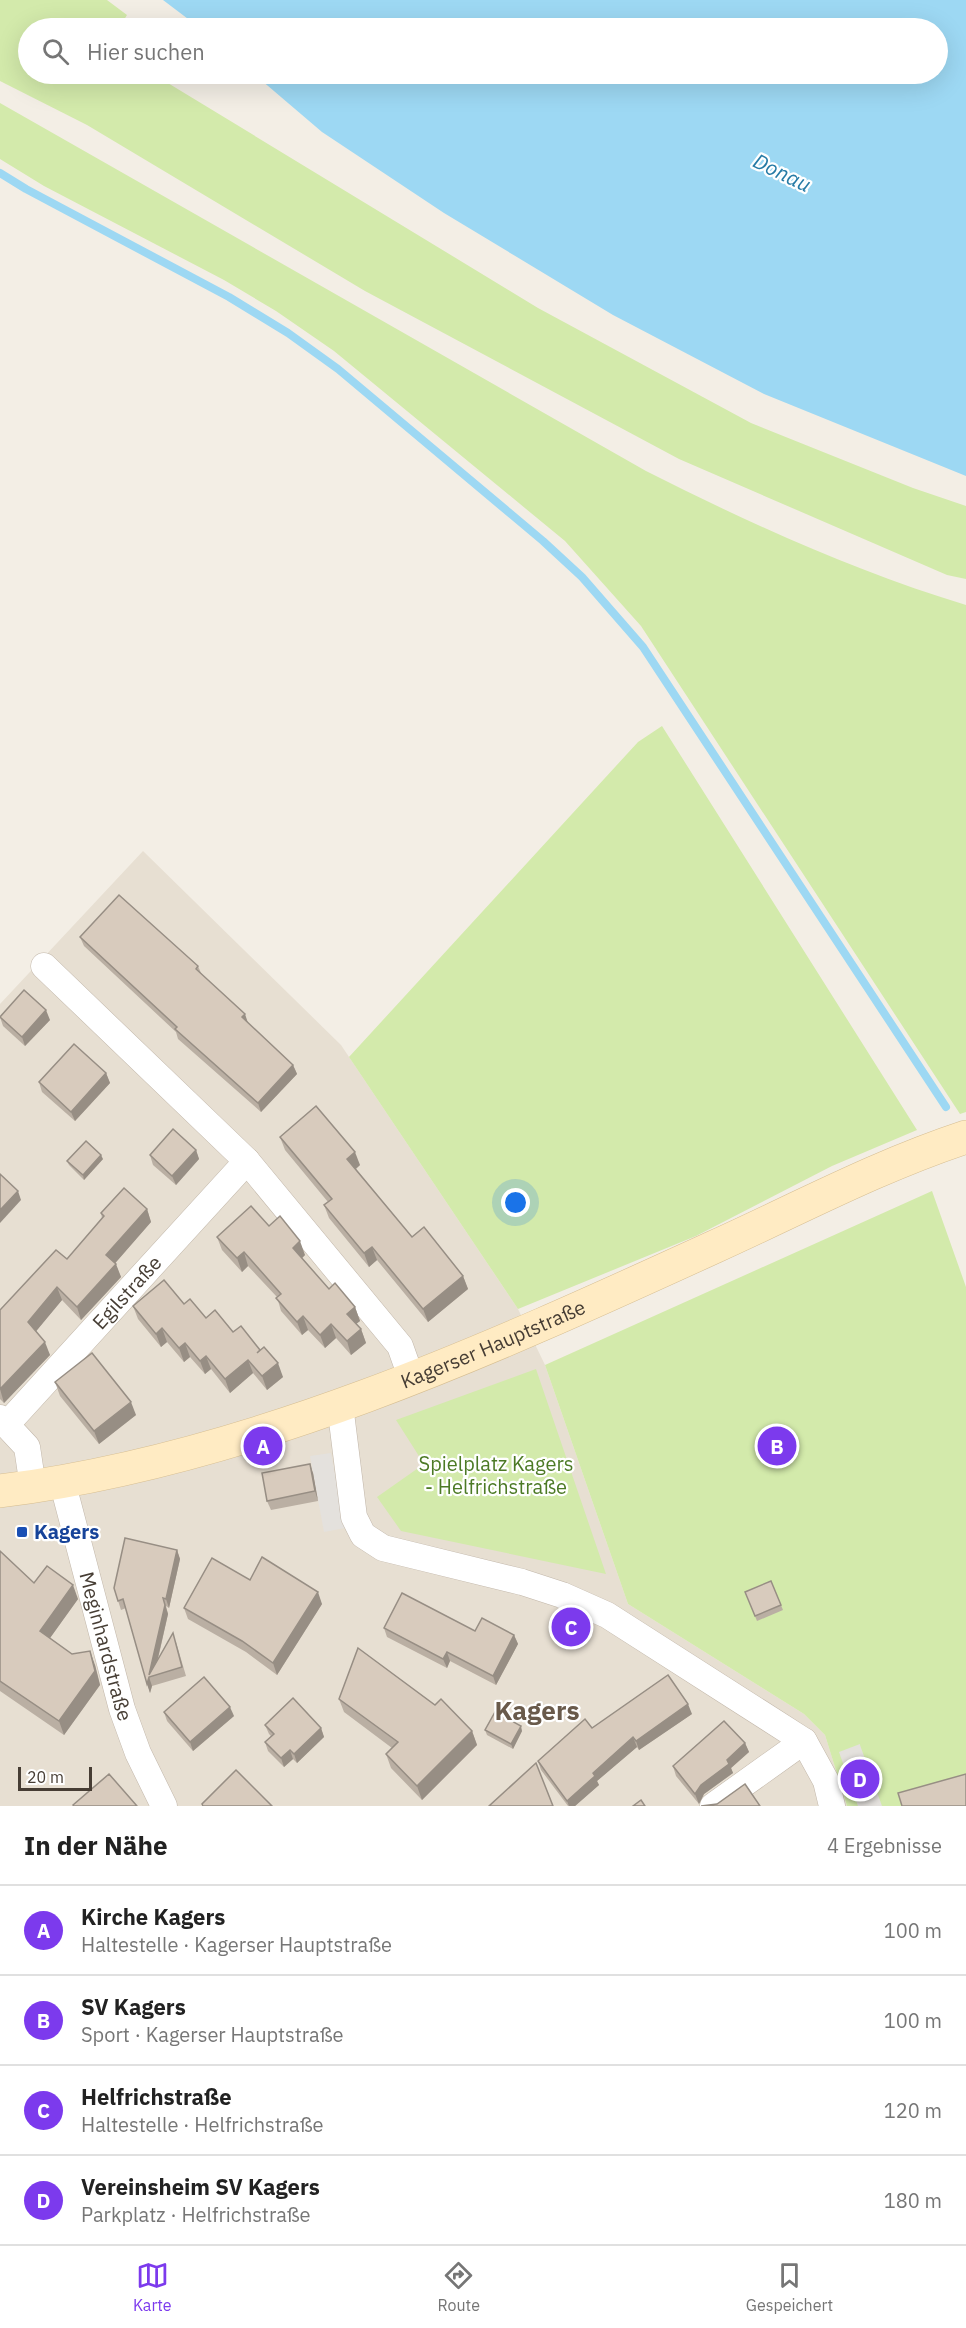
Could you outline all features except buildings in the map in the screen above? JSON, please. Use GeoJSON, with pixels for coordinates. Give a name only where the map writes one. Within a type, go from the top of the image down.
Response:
{"type":"FeatureCollection","features":[{"type":"Feature","properties":{"kind":"street"},"geometry":{"type":"LineString","coordinates":[[44,966],[247,1161],[400,1346],[411,1377]]}},
{"type":"Feature","properties":{"kind":"street","name":"Kagerser Hauptstraße"},"geometry":{"type":"LineString","coordinates":[[0,1491],[47,1484],[216,1444],[340,1405],[523,1332],[652,1275],[856,1179],[966,1137]]}},
{"type":"Feature","properties":{"kind":"street","name":"Egilstraße"},"geometry":{"type":"LineString","coordinates":[[4,1421],[247,1161]]}},
{"type":"Feature","properties":{"kind":"street"},"geometry":{"type":"LineString","coordinates":[[340,1405],[354,1517],[363,1535],[383,1548],[522,1582],[562,1595],[607,1615],[804,1741],[811,1749],[826,1781],[832,1806]]}},
{"type":"Feature","properties":{"kind":"street","name":"Meginhardstraße"},"geometry":{"type":"LineString","coordinates":[[4,1421],[27,1447],[47,1484],[122,1709],[138,1753],[164,1806]]}},
{"type":"Feature","properties":{"kind":"street"},"geometry":{"type":"LineString","coordinates":[[712,1806],[804,1741]]}},
{"type":"Feature","properties":{"kind":"shaded area"},"geometry":{"type":"Polygon","coordinates":[[[143,851],[341,1045],[518,1309],[545,1365],[628,1604],[804,1714],[825,1735],[847,1806],[0,1806],[0,1004],[143,851]]]}},
{"type":"Feature","properties":{"kind":"shaded area"},"geometry":{"type":"Polygon","coordinates":[[[331,1453],[345,1528],[324,1532],[310,1456],[331,1453]]]}},
{"type":"Feature","properties":{"kind":"shaded area"},"geometry":{"type":"Polygon","coordinates":[[[860,1744],[882,1806],[858,1806],[839,1752],[860,1744]]]}},
{"type":"Feature","properties":{"kind":"green space"},"geometry":{"type":"Polygon","coordinates":[[[0,0],[107,0],[127,15],[125,18],[18,18],[18,84],[169,84],[538,308],[751,423],[913,488],[966,506],[966,579],[947,575],[679,459],[365,291],[87,125],[0,81],[0,0]]]}},
{"type":"Feature","properties":{"kind":"green space"},"geometry":{"type":"Polygon","coordinates":[[[0,103],[646,471],[803,545],[884,577],[966,605],[966,1112],[960,1114],[641,626],[565,541],[334,351],[276,311],[224,280],[44,186],[0,159],[0,103]]]}},
{"type":"Feature","properties":{"kind":"green space"},"geometry":{"type":"Polygon","coordinates":[[[662,726],[917,1130],[832,1166],[696,1236],[518,1309],[349,1057],[638,742],[662,726]]]}},
{"type":"Feature","properties":{"kind":"green space"},"geometry":{"type":"Polygon","coordinates":[[[932,1191],[966,1287],[966,1806],[847,1806],[825,1735],[804,1714],[628,1604],[545,1365],[932,1191]]]}},
{"type":"Feature","properties":{"kind":"green space","name":"Spielplatz Kagers - Helfrichstraße"},"geometry":{"type":"Polygon","coordinates":[[[536,1369],[606,1574],[401,1531],[377,1497],[424,1464],[396,1420],[536,1369]]]}},
{"type":"Feature","properties":{"kind":"water","name":"Donau"},"geometry":{"type":"Polygon","coordinates":[[[163,0],[966,0],[966,476],[764,394],[613,315],[444,213],[322,132],[266,84],[948,84],[948,18],[187,18],[163,0]]]}},
{"type":"Feature","properties":{"kind":"waterway"},"geometry":{"type":"LineString","coordinates":[[0,173],[229,297],[288,333],[338,369],[543,541],[582,577],[643,647],[946,1107]]}},
{"type":"Feature","properties":{"kind":"place","name":"Kirche Kagers"},"geometry":{"type":"Point","coordinates":[263,1446]}},
{"type":"Feature","properties":{"kind":"place","name":"SV Kagers"},"geometry":{"type":"Point","coordinates":[777,1446]}},
{"type":"Feature","properties":{"kind":"place","name":"Kagers"},"geometry":{"type":"Point","coordinates":[22,1532]}},
{"type":"Feature","properties":{"kind":"place","name":"Helfrichstraße"},"geometry":{"type":"Point","coordinates":[571,1627]}},
{"type":"Feature","properties":{"kind":"place","name":"Vereinsheim SV Kagers"},"geometry":{"type":"Point","coordinates":[860,1779]}},
{"type":"Feature","properties":{"kind":"district","name":"Kagers"},"geometry":{"type":"Point","coordinates":[537,1711]}}]}
